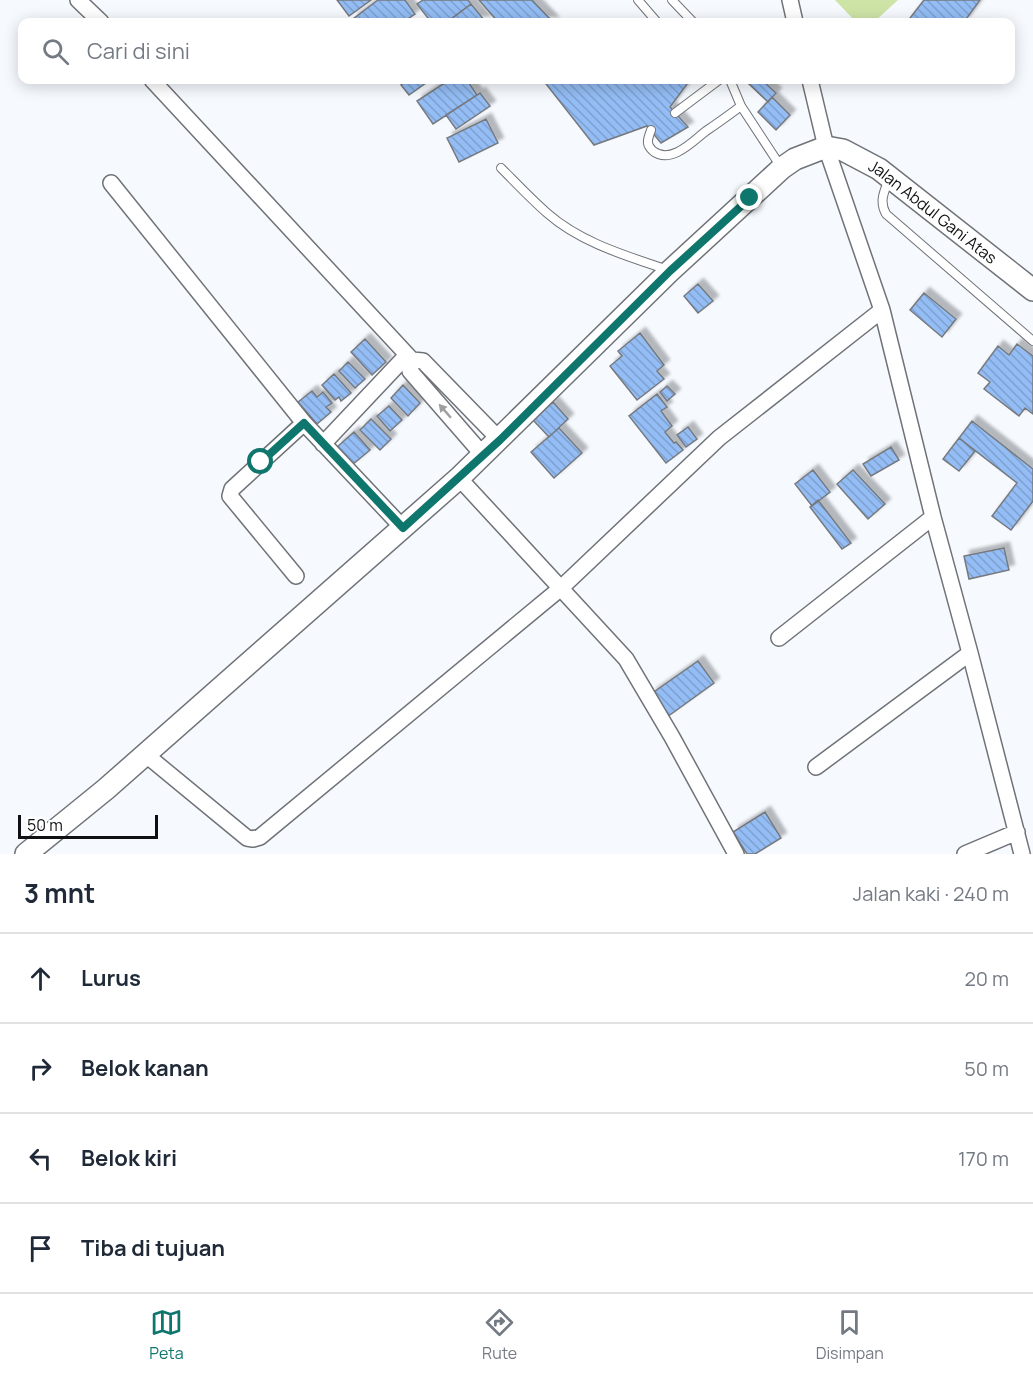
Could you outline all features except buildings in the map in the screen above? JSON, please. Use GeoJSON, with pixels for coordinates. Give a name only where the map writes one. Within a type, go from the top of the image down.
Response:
{"type":"FeatureCollection","features":[{"type":"Feature","properties":{"kind":"street"},"geometry":{"type":"LineString","coordinates":[[78,0],[97,18]]}},
{"type":"Feature","properties":{"kind":"street"},"geometry":{"type":"LineString","coordinates":[[790,0],[794,18]]}},
{"type":"Feature","properties":{"kind":"street"},"geometry":{"type":"LineString","coordinates":[[156,84],[410,358],[423,361],[500,440]]}},
{"type":"Feature","properties":{"kind":"street"},"geometry":{"type":"LineString","coordinates":[[811,84],[826,147],[882,310],[933,517],[1022,854]]}},
{"type":"Feature","properties":{"kind":"street"},"geometry":{"type":"LineString","coordinates":[[26,854],[145,754],[459,478],[670,271],[782,168],[795,159],[826,147]]}},
{"type":"Feature","properties":{"kind":"street","name":"Jalan Abdul Gani Atas"},"geometry":{"type":"LineString","coordinates":[[826,147],[843,150],[879,169],[1033,290]]}},
{"type":"Feature","properties":{"kind":"street"},"geometry":{"type":"LineString","coordinates":[[111,183],[304,423],[403,528]]}},
{"type":"Feature","properties":{"kind":"street"},"geometry":{"type":"LineString","coordinates":[[145,754],[247,838],[257,838],[561,588],[719,438],[882,310]]}},
{"type":"Feature","properties":{"kind":"street"},"geometry":{"type":"LineString","coordinates":[[323,444],[410,358]]}},
{"type":"Feature","properties":{"kind":"street"},"geometry":{"type":"LineString","coordinates":[[410,358],[410,371],[483,455]]}},
{"type":"Feature","properties":{"kind":"street"},"geometry":{"type":"LineString","coordinates":[[296,576],[230,496],[232,489],[304,423]]}},
{"type":"Feature","properties":{"kind":"street"},"geometry":{"type":"LineString","coordinates":[[459,478],[626,659],[736,854]]}},
{"type":"Feature","properties":{"kind":"street"},"geometry":{"type":"LineString","coordinates":[[778,638],[933,517]]}},
{"type":"Feature","properties":{"kind":"street"},"geometry":{"type":"LineString","coordinates":[[816,767],[970,653]]}},
{"type":"Feature","properties":{"kind":"street"},"geometry":{"type":"LineString","coordinates":[[965,854],[1017,832]]}},
{"type":"Feature","properties":{"kind":"lane"},"geometry":{"type":"LineString","coordinates":[[638,0],[654,18]]}},
{"type":"Feature","properties":{"kind":"lane"},"geometry":{"type":"LineString","coordinates":[[672,0],[689,18]]}},
{"type":"Feature","properties":{"kind":"lane"},"geometry":{"type":"LineString","coordinates":[[675,113],[714,84]]}},
{"type":"Feature","properties":{"kind":"lane"},"geometry":{"type":"LineString","coordinates":[[731,84],[741,106],[782,168]]}},
{"type":"Feature","properties":{"kind":"lane"},"geometry":{"type":"LineString","coordinates":[[651,130],[647,141],[648,146],[656,153],[668,155],[683,150],[741,106]]}},
{"type":"Feature","properties":{"kind":"lane"},"geometry":{"type":"LineString","coordinates":[[501,168],[548,214],[574,232],[607,248],[670,271]]}},
{"type":"Feature","properties":{"kind":"lane"},"geometry":{"type":"LineString","coordinates":[[889,177],[882,197],[882,206],[886,214],[1033,341]]}},
{"type":"Feature","properties":{"kind":"green space"},"geometry":{"type":"Polygon","coordinates":[[[835,0],[898,0],[878,18],[852,18],[835,0]]]}},
{"type":"Feature","properties":{"kind":"route"},"geometry":{"type":"LineString","coordinates":[[261,462],[304,423],[403,528],[500,440],[670,271],[750,198]]}}]}
